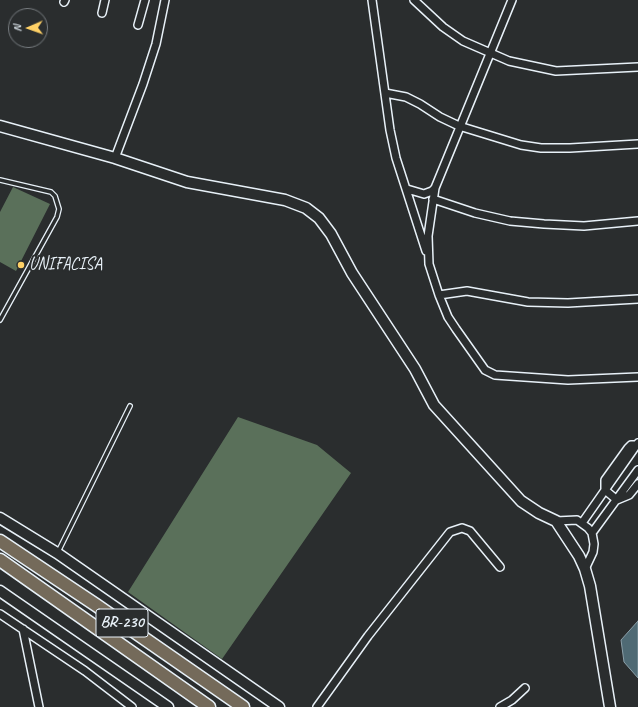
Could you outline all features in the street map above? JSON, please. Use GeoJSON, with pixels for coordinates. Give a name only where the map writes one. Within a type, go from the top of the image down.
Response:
{"type":"FeatureCollection","features":[{"type":"Feature","properties":{"kind":"highway","name":"BR-230"},"geometry":{"type":"LineString","coordinates":[[0,541],[90,600],[243,707]]}},
{"type":"Feature","properties":{"kind":"highway","name":"BR-230"},"geometry":{"type":"LineString","coordinates":[[0,560],[209,707]]}},
{"type":"Feature","properties":{"kind":"street"},"geometry":{"type":"LineString","coordinates":[[102,13],[105,0]]}},
{"type":"Feature","properties":{"kind":"street"},"geometry":{"type":"LineString","coordinates":[[138,25],[145,0]]}},
{"type":"Feature","properties":{"kind":"street"},"geometry":{"type":"LineString","coordinates":[[115,158],[144,84],[156,44],[165,0]]}},
{"type":"Feature","properties":{"kind":"street"},"geometry":{"type":"LineString","coordinates":[[372,0],[396,158],[407,189],[439,295],[448,317],[456,329],[485,370],[495,375],[568,380],[638,377]]}},
{"type":"Feature","properties":{"kind":"street"},"geometry":{"type":"LineString","coordinates":[[414,0],[444,27],[464,41],[489,54],[509,61],[556,71],[638,66]]}},
{"type":"Feature","properties":{"kind":"street"},"geometry":{"type":"LineString","coordinates":[[430,264],[428,236],[435,188],[459,126],[512,0]]}},
{"type":"Feature","properties":{"kind":"street"},"geometry":{"type":"LineString","coordinates":[[386,93],[406,98],[420,104],[440,117],[459,126],[521,145],[541,148],[602,147],[638,144]]}},
{"type":"Feature","properties":{"kind":"street"},"geometry":{"type":"LineString","coordinates":[[0,126],[115,158],[187,182],[285,200],[306,208],[319,218],[331,234],[352,272],[415,369],[434,405],[521,501],[539,513],[556,521],[573,520],[582,523],[592,533],[594,544],[593,552],[585,568]]}},
{"type":"Feature","properties":{"kind":"street"},"geometry":{"type":"LineString","coordinates":[[407,189],[424,194],[435,188]]}},
{"type":"Feature","properties":{"kind":"street"},"geometry":{"type":"LineString","coordinates":[[433,199],[475,213],[523,222],[584,226],[638,221]]}},
{"type":"Feature","properties":{"kind":"street"},"geometry":{"type":"LineString","coordinates":[[439,295],[467,291],[528,302],[568,303],[638,300]]}},
{"type":"Feature","properties":{"kind":"street"},"geometry":{"type":"LineString","coordinates":[[582,523],[605,490],[605,480],[613,468],[628,448],[638,444]]}},
{"type":"Feature","properties":{"kind":"street"},"geometry":{"type":"LineString","coordinates":[[592,533],[638,470]]}},
{"type":"Feature","properties":{"kind":"street"},"geometry":{"type":"LineString","coordinates":[[617,500],[629,495],[638,484]]}},
{"type":"Feature","properties":{"kind":"street"},"geometry":{"type":"LineString","coordinates":[[605,490],[617,500]]}},
{"type":"Feature","properties":{"kind":"street"},"geometry":{"type":"LineString","coordinates":[[0,518],[57,553],[279,707]]}},
{"type":"Feature","properties":{"kind":"street"},"geometry":{"type":"LineString","coordinates":[[556,521],[585,568],[590,586],[610,707]]}},
{"type":"Feature","properties":{"kind":"street"},"geometry":{"type":"LineString","coordinates":[[317,707],[368,636],[450,532],[462,528],[470,531],[500,567]]}},
{"type":"Feature","properties":{"kind":"street"},"geometry":{"type":"LineString","coordinates":[[0,591],[168,707]]}},
{"type":"Feature","properties":{"kind":"street"},"geometry":{"type":"LineString","coordinates":[[0,614],[85,671],[132,707]]}},
{"type":"Feature","properties":{"kind":"street"},"geometry":{"type":"LineString","coordinates":[[23,629],[39,707]]}},
{"type":"Feature","properties":{"kind":"street"},"geometry":{"type":"LineString","coordinates":[[500,707],[512,700],[524,688]]}},
{"type":"Feature","properties":{"kind":"lane"},"geometry":{"type":"LineString","coordinates":[[0,180],[51,192],[55,196],[59,209],[57,217],[0,320]]}},
{"type":"Feature","properties":{"kind":"lane"},"geometry":{"type":"LineString","coordinates":[[57,553],[130,406]]}},
{"type":"Feature","properties":{"kind":"green space"},"geometry":{"type":"Polygon","coordinates":[[[13,187],[50,204],[16,271],[0,262],[0,212],[13,187]]]}},
{"type":"Feature","properties":{"kind":"green space"},"geometry":{"type":"Polygon","coordinates":[[[238,417],[317,445],[351,473],[222,659],[128,592],[238,417]]]}},
{"type":"Feature","properties":{"kind":"water"},"geometry":{"type":"Polygon","coordinates":[[[638,621],[638,678],[624,662],[621,640],[638,621]]]}},
{"type":"Feature","properties":{"kind":"place","name":"UNIFACISA"},"geometry":{"type":"Point","coordinates":[21,265]}}]}
